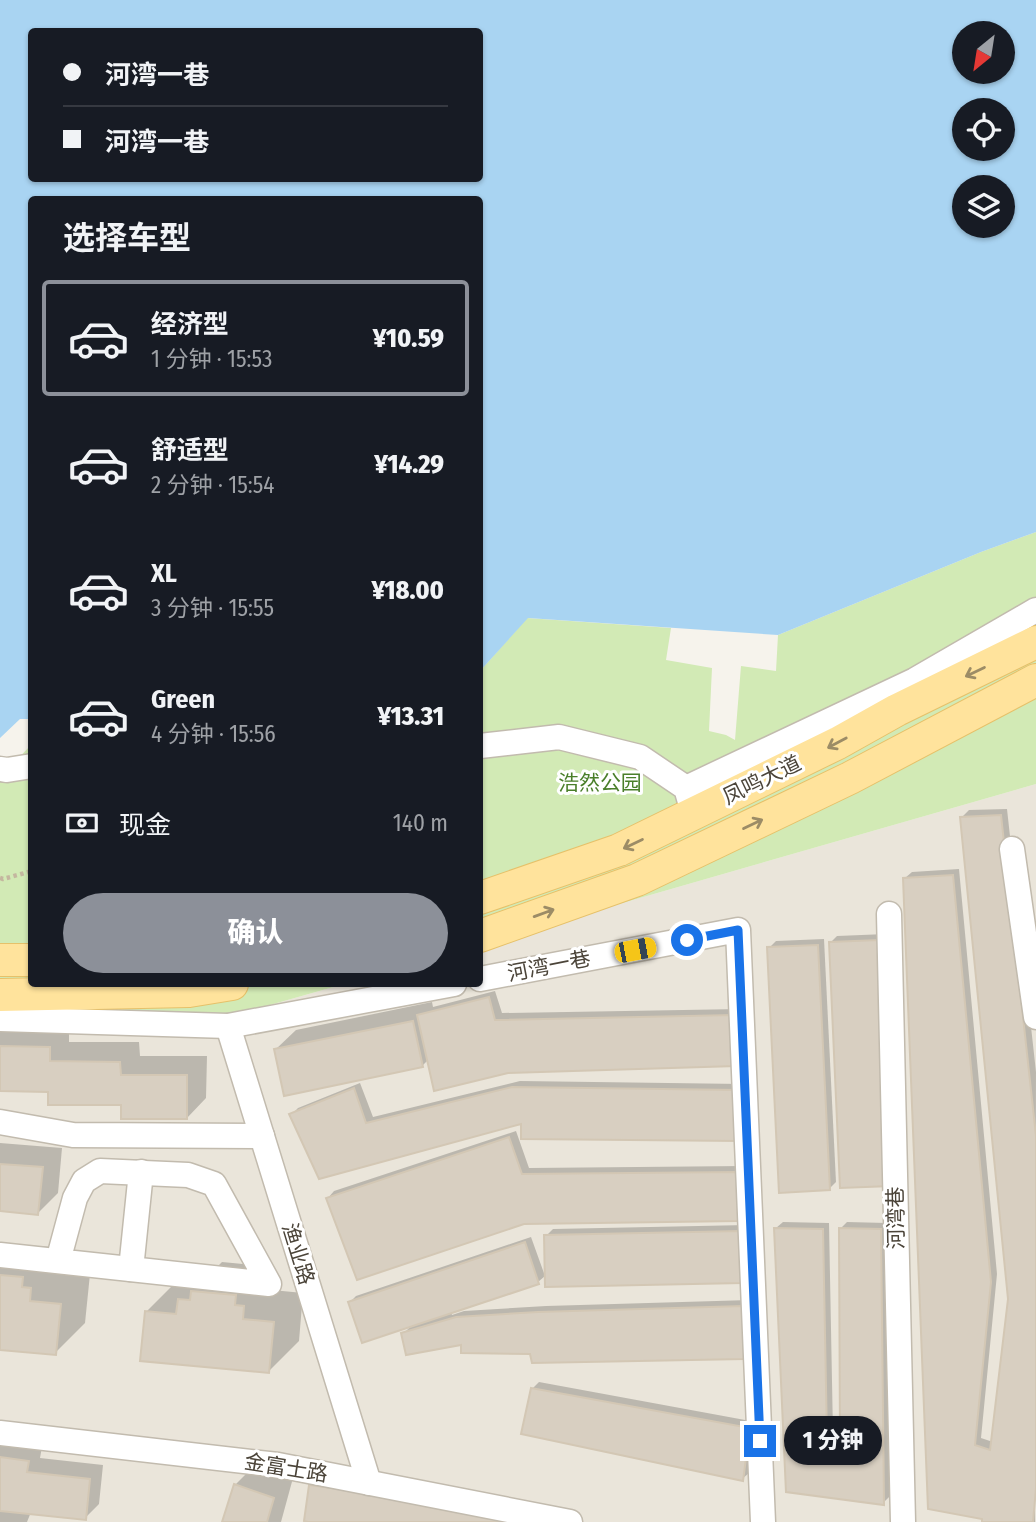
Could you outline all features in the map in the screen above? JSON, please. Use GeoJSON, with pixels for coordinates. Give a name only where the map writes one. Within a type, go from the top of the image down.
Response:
{"type":"FeatureCollection","features":[{"type":"Feature","properties":{"kind":"main road","name":"凤鸣大道"},"geometry":{"type":"LineString","coordinates":[[483,897],[619,850],[690,801],[838,743],[897,710],[1036,642]]}},
{"type":"Feature","properties":{"kind":"main road","name":"凤鸣大道"},"geometry":{"type":"LineString","coordinates":[[483,935],[637,880],[850,778],[1036,680]]}},
{"type":"Feature","properties":{"kind":"main road"},"geometry":{"type":"LineString","coordinates":[[0,960],[28,960]]}},
{"type":"Feature","properties":{"kind":"main road"},"geometry":{"type":"LineString","coordinates":[[0,995],[189,991],[214,987]]}},
{"type":"Feature","properties":{"kind":"street"},"geometry":{"type":"LineString","coordinates":[[483,746],[559,737],[640,757],[690,801],[915,680],[1036,610]]}},
{"type":"Feature","properties":{"kind":"street"},"geometry":{"type":"LineString","coordinates":[[0,769],[28,767]]}},
{"type":"Feature","properties":{"kind":"street"},"geometry":{"type":"LineString","coordinates":[[1012,849],[1036,1017]]}},
{"type":"Feature","properties":{"kind":"street","name":"河湾巷"},"geometry":{"type":"LineString","coordinates":[[890,914],[903,1522]]}},
{"type":"Feature","properties":{"kind":"street","name":"河湾一巷"},"geometry":{"type":"LineString","coordinates":[[483,978],[738,930],[763,1522]]}},
{"type":"Feature","properties":{"kind":"street"},"geometry":{"type":"LineString","coordinates":[[0,1019],[228,1026],[438,987]]}},
{"type":"Feature","properties":{"kind":"street","name":"渔业路"},"geometry":{"type":"LineString","coordinates":[[228,1026],[369,1483]]}},
{"type":"Feature","properties":{"kind":"street"},"geometry":{"type":"LineString","coordinates":[[0,1122],[72,1135],[262,1136]]}},
{"type":"Feature","properties":{"kind":"street"},"geometry":{"type":"LineString","coordinates":[[0,1255],[270,1284],[214,1184],[188,1175],[100,1171],[84,1181],[75,1198],[58,1261]]}},
{"type":"Feature","properties":{"kind":"street"},"geometry":{"type":"LineString","coordinates":[[131,1269],[141,1172]]}},
{"type":"Feature","properties":{"kind":"street","name":"金富士路"},"geometry":{"type":"LineString","coordinates":[[0,1433],[278,1465],[570,1522]]}},
{"type":"Feature","properties":{"kind":"path"},"geometry":{"type":"LineString","coordinates":[[0,878],[28,872]]}},
{"type":"Feature","properties":{"kind":"shaded area"},"geometry":{"type":"Polygon","coordinates":[[[1036,784],[1036,1522],[0,1522],[0,1016],[228,1017],[333,987],[483,987],[483,943],[1036,784]]]}},
{"type":"Feature","properties":{"kind":"green space","name":"浩然公园"},"geometry":{"type":"Polygon","coordinates":[[[1036,532],[1036,784],[483,943],[483,668],[527,618],[671,628],[666,660],[712,668],[709,731],[735,740],[741,666],[776,671],[778,635],[1036,532]]]}},
{"type":"Feature","properties":{"kind":"green space"},"geometry":{"type":"Polygon","coordinates":[[[28,748],[28,987],[333,987],[228,1017],[0,1014],[0,765],[7,770],[28,748]]]}},
{"type":"Feature","properties":{"kind":"water"},"geometry":{"type":"Polygon","coordinates":[[[0,0],[1036,0],[1036,532],[778,635],[528,618],[483,668],[483,196],[28,196],[28,719],[20,719],[0,738],[0,0]]]}},
{"type":"Feature","properties":{"kind":"building"},"geometry":{"type":"Polygon","coordinates":[[[1001,815],[1036,1136],[1036,1488],[1033,1522],[982,1522],[982,1519],[928,1509],[903,878],[953,875],[991,1282],[975,1445],[990,1450],[1008,1299],[960,817],[1001,815]]]}},
{"type":"Feature","properties":{"kind":"building"},"geometry":{"type":"Polygon","coordinates":[[[880,940],[891,1186],[840,1188],[829,942],[880,940]]]}},
{"type":"Feature","properties":{"kind":"building"},"geometry":{"type":"Polygon","coordinates":[[[818,945],[830,1190],[779,1193],[767,947],[818,945]]]}},
{"type":"Feature","properties":{"kind":"building"},"geometry":{"type":"Polygon","coordinates":[[[489,997],[495,1020],[734,1015],[736,1066],[508,1073],[434,1091],[417,1015],[489,997]]]}},
{"type":"Feature","properties":{"kind":"building"},"geometry":{"type":"Polygon","coordinates":[[[413,1021],[423,1067],[284,1096],[274,1049],[413,1021]]]}},
{"type":"Feature","properties":{"kind":"building"},"geometry":{"type":"Polygon","coordinates":[[[0,1046],[50,1047],[50,1061],[120,1062],[121,1075],[187,1075],[187,1119],[121,1119],[121,1105],[48,1105],[48,1092],[0,1091],[0,1046]]]}},
{"type":"Feature","properties":{"kind":"building"},"geometry":{"type":"Polygon","coordinates":[[[512,1087],[737,1090],[739,1141],[521,1139],[521,1124],[319,1179],[289,1114],[354,1088],[366,1123],[512,1087]]]}},
{"type":"Feature","properties":{"kind":"building"},"geometry":{"type":"Polygon","coordinates":[[[509,1137],[522,1174],[738,1172],[738,1221],[524,1224],[357,1280],[326,1198],[509,1137]]]}},
{"type":"Feature","properties":{"kind":"building"},"geometry":{"type":"Polygon","coordinates":[[[0,1164],[43,1167],[38,1215],[0,1211],[0,1164]]]}},
{"type":"Feature","properties":{"kind":"building"},"geometry":{"type":"Polygon","coordinates":[[[774,1228],[823,1229],[827,1439],[840,1440],[839,1228],[881,1229],[884,1505],[786,1492],[774,1228]]]}},
{"type":"Feature","properties":{"kind":"building"},"geometry":{"type":"Polygon","coordinates":[[[741,1231],[742,1283],[545,1287],[544,1235],[741,1231]]]}},
{"type":"Feature","properties":{"kind":"building"},"geometry":{"type":"Polygon","coordinates":[[[525,1242],[539,1284],[362,1343],[348,1302],[525,1242]]]}},
{"type":"Feature","properties":{"kind":"building"},"geometry":{"type":"Polygon","coordinates":[[[0,1275],[23,1277],[22,1287],[31,1288],[30,1301],[61,1304],[56,1355],[0,1350],[0,1275]]]}},
{"type":"Feature","properties":{"kind":"building"},"geometry":{"type":"Polygon","coordinates":[[[191,1291],[236,1295],[235,1305],[244,1306],[243,1319],[274,1322],[269,1373],[140,1361],[145,1311],[176,1314],[178,1299],[190,1300],[191,1291]]]}},
{"type":"Feature","properties":{"kind":"building"},"geometry":{"type":"Polygon","coordinates":[[[743,1306],[744,1359],[532,1363],[530,1354],[461,1353],[461,1345],[406,1355],[401,1333],[456,1317],[743,1306]]]}},
{"type":"Feature","properties":{"kind":"building"},"geometry":{"type":"Polygon","coordinates":[[[531,1388],[750,1428],[743,1481],[521,1434],[531,1388]]]}},
{"type":"Feature","properties":{"kind":"building"},"geometry":{"type":"Polygon","coordinates":[[[0,1457],[29,1461],[27,1472],[90,1479],[86,1520],[0,1511],[0,1457]]]}},
{"type":"Feature","properties":{"kind":"building"},"geometry":{"type":"Polygon","coordinates":[[[234,1484],[274,1498],[267,1522],[222,1522],[234,1484]]]}},
{"type":"Feature","properties":{"kind":"building"},"geometry":{"type":"Polygon","coordinates":[[[309,1485],[385,1495],[511,1522],[308,1522],[304,1521],[309,1485]]]}},
{"type":"Feature","properties":{"kind":"route"},"geometry":{"type":"LineString","coordinates":[[687,940],[738,930],[760,1441]]}}]}
